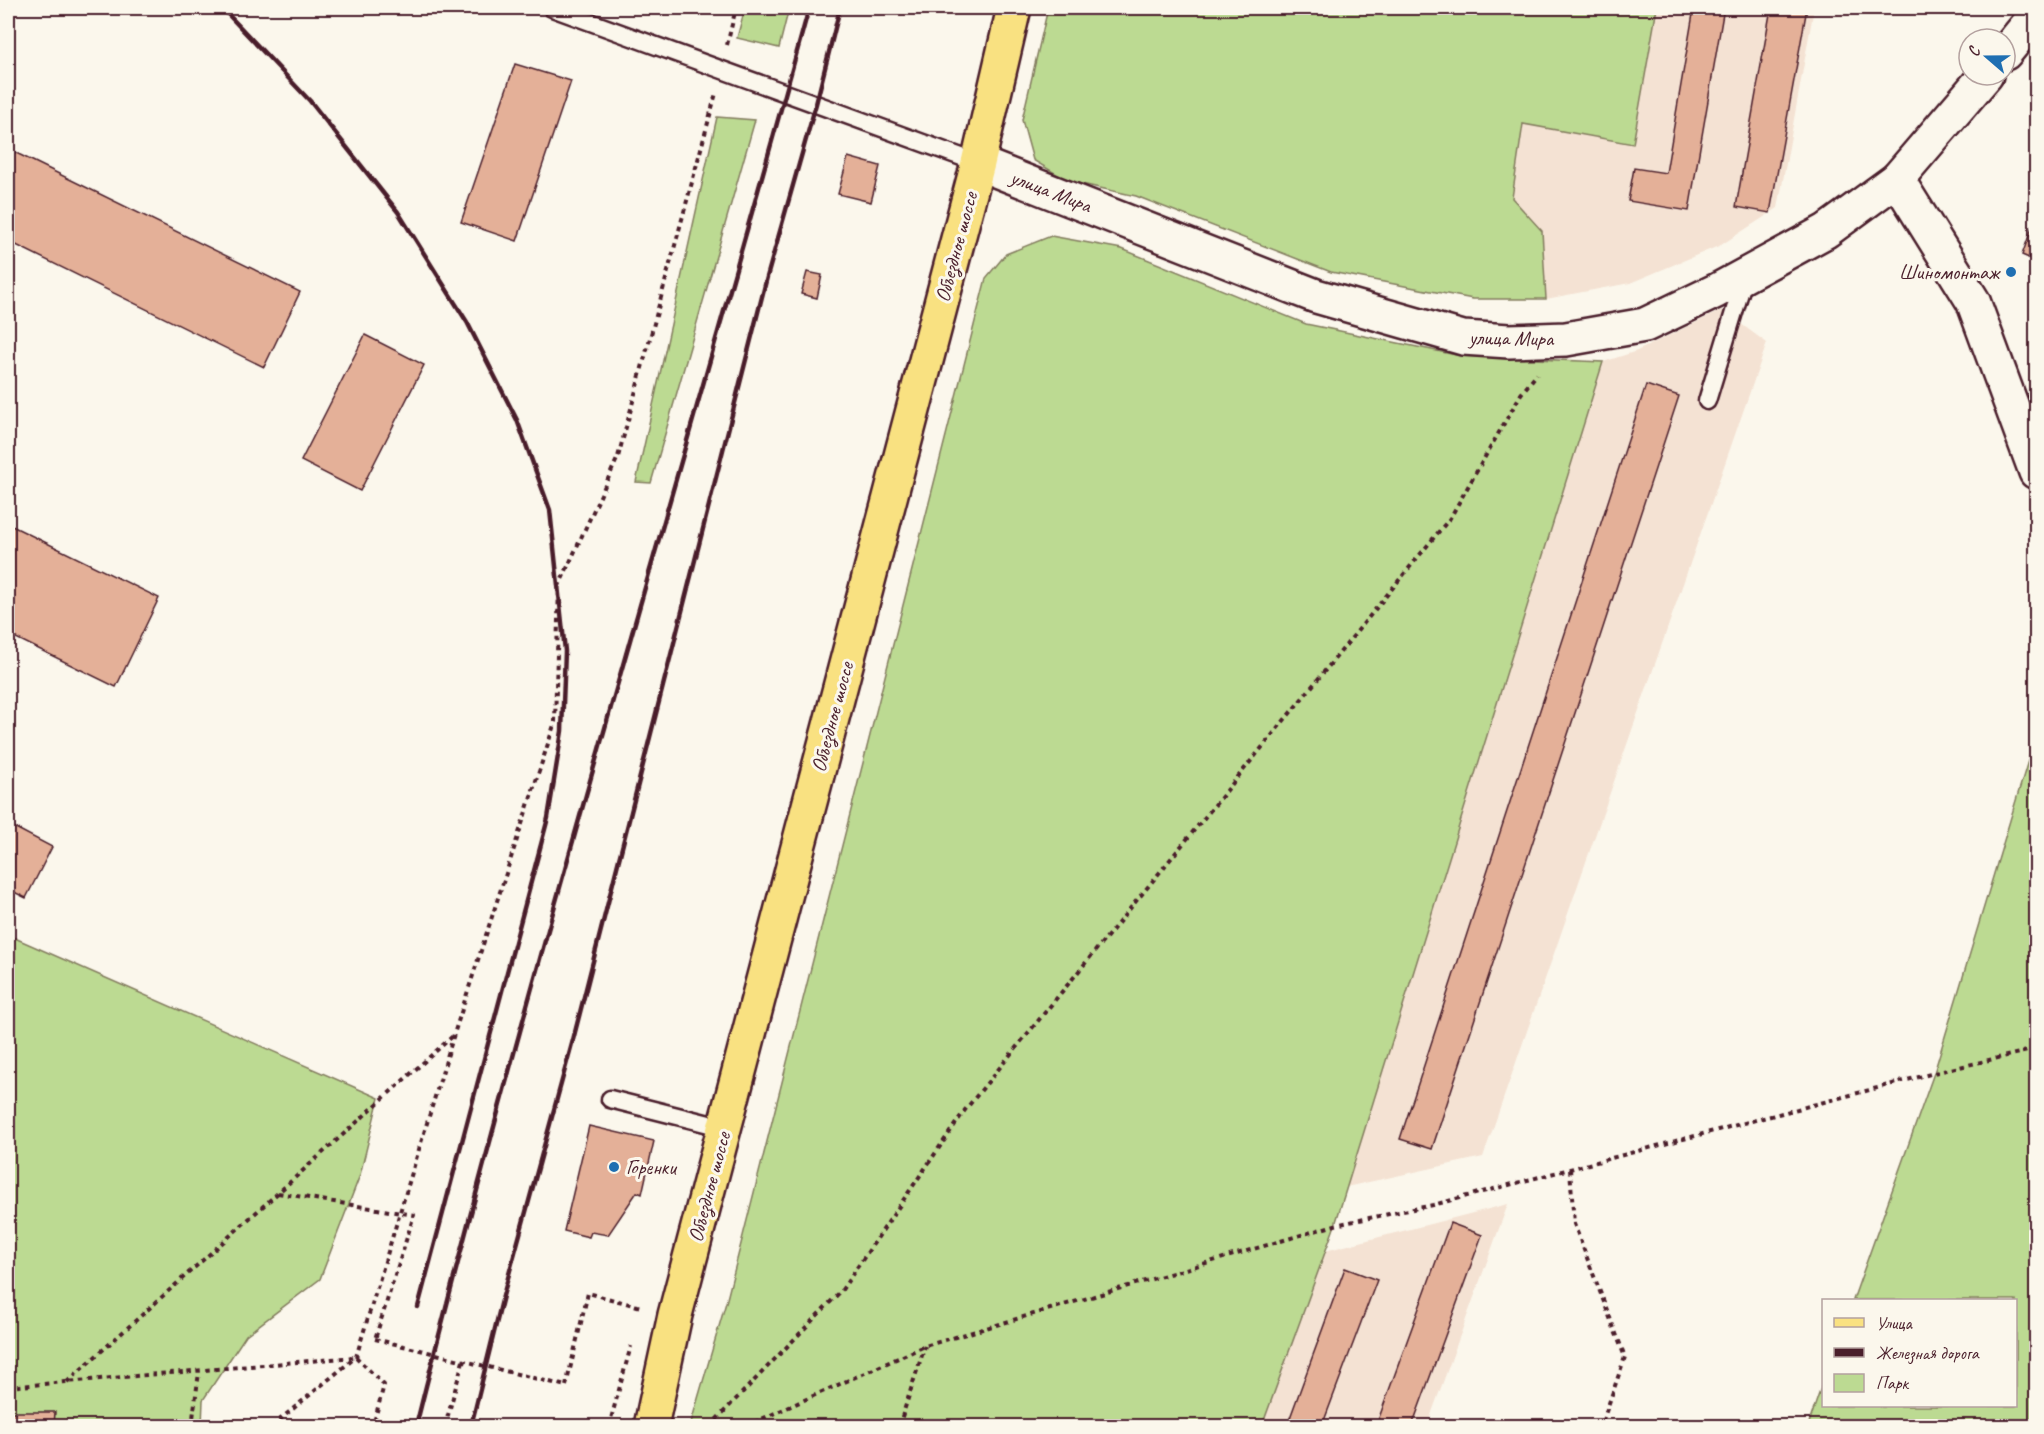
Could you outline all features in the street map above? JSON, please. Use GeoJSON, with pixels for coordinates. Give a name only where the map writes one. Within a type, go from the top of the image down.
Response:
{"type":"FeatureCollection","features":[{"type":"Feature","properties":{"kind":"main road","name":"Объездное шоссе"},"geometry":{"type":"LineString","coordinates":[[651,1426],[675,1315],[978,163],[1014,8]]}},
{"type":"Feature","properties":{"kind":"street"},"geometry":{"type":"LineString","coordinates":[[2017,38],[2037,15]]}},
{"type":"Feature","properties":{"kind":"street","name":"улица Мира"},"geometry":{"type":"LineString","coordinates":[[978,163],[1316,296],[1464,338],[1509,342],[1566,339],[1645,325],[1746,275],[1826,231],[1896,179],[1976,87]]}},
{"type":"Feature","properties":{"kind":"street"},"geometry":{"type":"LineString","coordinates":[[1896,179],[1973,301],[2037,471]]}},
{"type":"Feature","properties":{"kind":"lane"},"geometry":{"type":"LineString","coordinates":[[552,8],[978,163]]}},
{"type":"Feature","properties":{"kind":"lane"},"geometry":{"type":"LineString","coordinates":[[1707,401],[1746,275]]}},
{"type":"Feature","properties":{"kind":"lane"},"geometry":{"type":"LineString","coordinates":[[610,1099],[725,1128]]}},
{"type":"Feature","properties":{"kind":"path"},"geometry":{"type":"LineString","coordinates":[[272,1426],[356,1357],[454,1034],[555,722],[559,585],[618,457],[722,69],[736,8]]}},
{"type":"Feature","properties":{"kind":"path"},"geometry":{"type":"LineString","coordinates":[[710,1426],[841,1291],[965,1110],[1450,518],[1521,394],[1540,370]]}},
{"type":"Feature","properties":{"kind":"path"},"geometry":{"type":"LineString","coordinates":[[67,1382],[454,1034]]}},
{"type":"Feature","properties":{"kind":"path"},"geometry":{"type":"LineString","coordinates":[[746,1426],[926,1346],[1335,1225],[1433,1205],[1934,1073],[2037,1049]]}},
{"type":"Feature","properties":{"kind":"path"},"geometry":{"type":"LineString","coordinates":[[1570,1169],[1574,1224],[1625,1357],[1601,1426]]}},
{"type":"Feature","properties":{"kind":"path"},"geometry":{"type":"LineString","coordinates":[[278,1193],[414,1215],[375,1339],[566,1386],[588,1293],[642,1306],[639,1317]]}},
{"type":"Feature","properties":{"kind":"path"},"geometry":{"type":"LineString","coordinates":[[609,1426],[633,1339]]}},
{"type":"Feature","properties":{"kind":"path"},"geometry":{"type":"LineString","coordinates":[[899,1426],[926,1346]]}},
{"type":"Feature","properties":{"kind":"path"},"geometry":{"type":"LineString","coordinates":[[8,1386],[199,1372],[356,1357]]}},
{"type":"Feature","properties":{"kind":"path"},"geometry":{"type":"LineString","coordinates":[[356,1357],[384,1385],[373,1426]]}},
{"type":"Feature","properties":{"kind":"path"},"geometry":{"type":"LineString","coordinates":[[445,1426],[464,1361]]}},
{"type":"Feature","properties":{"kind":"path"},"geometry":{"type":"LineString","coordinates":[[192,1426],[199,1372]]}},
{"type":"Feature","properties":{"kind":"shaded area"},"geometry":{"type":"Polygon","coordinates":[[[1657,8],[1814,8],[1778,208],[1721,245],[1630,283],[1546,299],[1542,231],[1512,198],[1523,124],[1633,144],[1657,8]]]}},
{"type":"Feature","properties":{"kind":"shaded area"},"geometry":{"type":"Polygon","coordinates":[[[1722,310],[1767,343],[1483,1157],[1346,1187],[1603,362],[1637,351],[1722,310]]]}},
{"type":"Feature","properties":{"kind":"shaded area"},"geometry":{"type":"Polygon","coordinates":[[[1508,1204],[1427,1426],[1262,1426],[1325,1251],[1508,1204]]]}},
{"type":"Feature","properties":{"kind":"green space"},"geometry":{"type":"Polygon","coordinates":[[[745,8],[789,8],[779,48],[737,38],[745,8]]]}},
{"type":"Feature","properties":{"kind":"green space"},"geometry":{"type":"Polygon","coordinates":[[[1048,8],[1657,8],[1633,144],[1523,124],[1512,198],[1542,231],[1546,299],[1473,299],[1331,272],[1136,196],[1068,181],[1033,160],[1022,120],[1048,8]]]}},
{"type":"Feature","properties":{"kind":"green space"},"geometry":{"type":"Polygon","coordinates":[[[717,117],[755,120],[651,483],[636,482],[717,117]]]}},
{"type":"Feature","properties":{"kind":"green space"},"geometry":{"type":"Polygon","coordinates":[[[1051,236],[1122,249],[1306,324],[1461,356],[1603,362],[1335,1225],[1262,1426],[690,1426],[727,1299],[986,278],[1006,254],[1051,236]]]}},
{"type":"Feature","properties":{"kind":"green space"},"geometry":{"type":"Polygon","coordinates":[[[2036,734],[2036,1426],[1808,1426],[1822,1385],[1822,1407],[2017,1407],[2017,1299],[1853,1299],[1934,1073],[2036,734]]]}},
{"type":"Feature","properties":{"kind":"green space"},"geometry":{"type":"Polygon","coordinates":[[[8,935],[379,1098],[360,1175],[320,1279],[246,1335],[203,1400],[202,1426],[8,1426],[8,935]]]}},
{"type":"Feature","properties":{"kind":"building"},"geometry":{"type":"Polygon","coordinates":[[[1694,8],[1724,8],[1689,211],[1628,201],[1634,168],[1666,173],[1694,8]]]}},
{"type":"Feature","properties":{"kind":"building"},"geometry":{"type":"Polygon","coordinates":[[[1771,8],[1807,8],[1770,213],[1736,207],[1771,8]]]}},
{"type":"Feature","properties":{"kind":"building"},"geometry":{"type":"Polygon","coordinates":[[[515,64],[571,81],[517,241],[461,222],[515,64]]]}},
{"type":"Feature","properties":{"kind":"building"},"geometry":{"type":"Polygon","coordinates":[[[8,149],[300,292],[264,367],[8,241],[8,149]]]}},
{"type":"Feature","properties":{"kind":"building"},"geometry":{"type":"Polygon","coordinates":[[[848,157],[880,166],[871,202],[838,194],[848,157]]]}},
{"type":"Feature","properties":{"kind":"building"},"geometry":{"type":"Polygon","coordinates":[[[2036,216],[2036,261],[2022,255],[2036,216]]]}},
{"type":"Feature","properties":{"kind":"building"},"geometry":{"type":"Polygon","coordinates":[[[807,272],[822,275],[817,298],[801,294],[807,272]]]}},
{"type":"Feature","properties":{"kind":"building"},"geometry":{"type":"Polygon","coordinates":[[[365,335],[424,365],[360,491],[301,461],[365,335]]]}},
{"type":"Feature","properties":{"kind":"building"},"geometry":{"type":"Polygon","coordinates":[[[1646,385],[1679,396],[1432,1149],[1400,1139],[1646,385]]]}},
{"type":"Feature","properties":{"kind":"building"},"geometry":{"type":"Polygon","coordinates":[[[8,524],[159,598],[116,687],[8,634],[8,524]]]}},
{"type":"Feature","properties":{"kind":"building"},"geometry":{"type":"Polygon","coordinates":[[[8,824],[52,847],[26,898],[8,889],[8,824]]]}},
{"type":"Feature","properties":{"kind":"building","name":"Горенки"},"geometry":{"type":"Polygon","coordinates":[[[589,1126],[654,1141],[642,1194],[637,1192],[608,1235],[591,1232],[589,1237],[564,1231],[589,1126]]]}},
{"type":"Feature","properties":{"kind":"building"},"geometry":{"type":"Polygon","coordinates":[[[1450,1223],[1482,1235],[1412,1426],[1376,1426],[1450,1223]]]}},
{"type":"Feature","properties":{"kind":"building"},"geometry":{"type":"Polygon","coordinates":[[[1345,1268],[1377,1280],[1322,1426],[1287,1426],[1345,1268]]]}},
{"type":"Feature","properties":{"kind":"building"},"geometry":{"type":"Polygon","coordinates":[[[9,1412],[55,1412],[54,1426],[9,1426],[9,1412]]]}},
{"type":"Feature","properties":{"kind":"railway"},"geometry":{"type":"LineString","coordinates":[[222,8],[310,101],[398,212],[467,322],[517,420],[550,510],[565,651],[562,731],[548,818],[418,1307]]}},
{"type":"Feature","properties":{"kind":"railway"},"geometry":{"type":"LineString","coordinates":[[416,1426],[558,893],[809,8]]}},
{"type":"Feature","properties":{"kind":"railway"},"geometry":{"type":"LineString","coordinates":[[471,1426],[503,1296],[573,1040],[767,277],[816,104],[840,8]]}},
{"type":"Feature","properties":{"kind":"place","name":"Шиномонтаж"},"geometry":{"type":"Point","coordinates":[2011,272]}},
{"type":"Feature","properties":{"kind":"place","name":"Горенки"},"geometry":{"type":"Point","coordinates":[614,1167]}}]}
